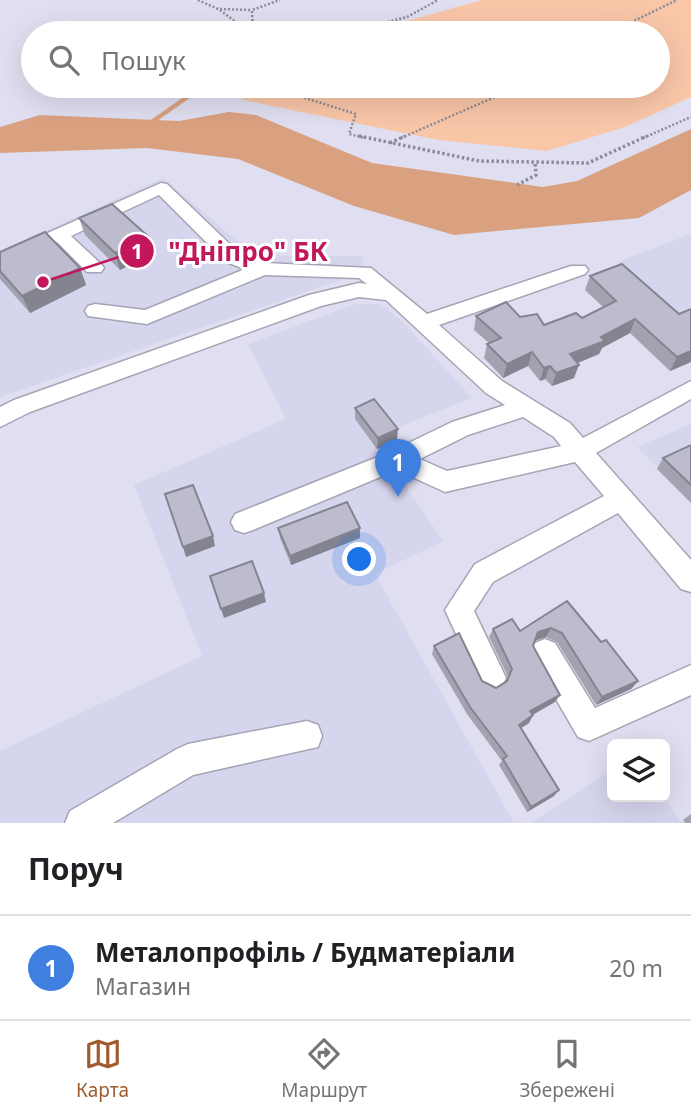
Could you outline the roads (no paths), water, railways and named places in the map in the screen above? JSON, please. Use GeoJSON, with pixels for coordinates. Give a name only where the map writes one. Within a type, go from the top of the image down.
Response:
{"type":"FeatureCollection","features":[{"type":"Feature","properties":{"kind":"street"},"geometry":{"type":"LineString","coordinates":[[59,234],[94,268]]}},
{"type":"Feature","properties":{"kind":"street"},"geometry":{"type":"LineString","coordinates":[[94,311],[147,317],[264,269]]}},
{"type":"Feature","properties":{"kind":"street"},"geometry":{"type":"LineString","coordinates":[[425,322],[578,270]]}},
{"type":"Feature","properties":{"kind":"street"},"geometry":{"type":"LineString","coordinates":[[0,418],[22,406],[316,300],[359,290],[392,294],[494,387],[562,430],[691,580]]}},
{"type":"Feature","properties":{"kind":"street"},"geometry":{"type":"LineString","coordinates":[[398,459],[445,482],[580,451],[691,389]]}},
{"type":"Feature","properties":{"kind":"street"},"geometry":{"type":"LineString","coordinates":[[244,522],[398,459],[460,428],[526,407]]}},
{"type":"Feature","properties":{"kind":"street"},"geometry":{"type":"LineString","coordinates":[[491,678],[459,610],[484,573],[620,500]]}},
{"type":"Feature","properties":{"kind":"street"},"geometry":{"type":"LineString","coordinates":[[545,653],[589,726],[691,680]]}},
{"type":"Feature","properties":{"kind":"street"},"geometry":{"type":"LineString","coordinates":[[82,823],[188,760],[307,736]]}},
{"type":"Feature","properties":{"kind":"lane"},"geometry":{"type":"LineString","coordinates":[[0,261],[161,188],[233,258],[264,269],[364,272],[392,294]]}},
{"type":"Feature","properties":{"kind":"waterway"},"geometry":{"type":"LineString","coordinates":[[149,124],[186,98]]}},
{"type":"Feature","properties":{"kind":"place","name":"\"Дніпро\" БК"},"geometry":{"type":"Point","coordinates":[43,282]}},
{"type":"Feature","properties":{"kind":"place","name":"Металопрофіль / Будматеріали"},"geometry":{"type":"Point","coordinates":[398,497]}}]}
